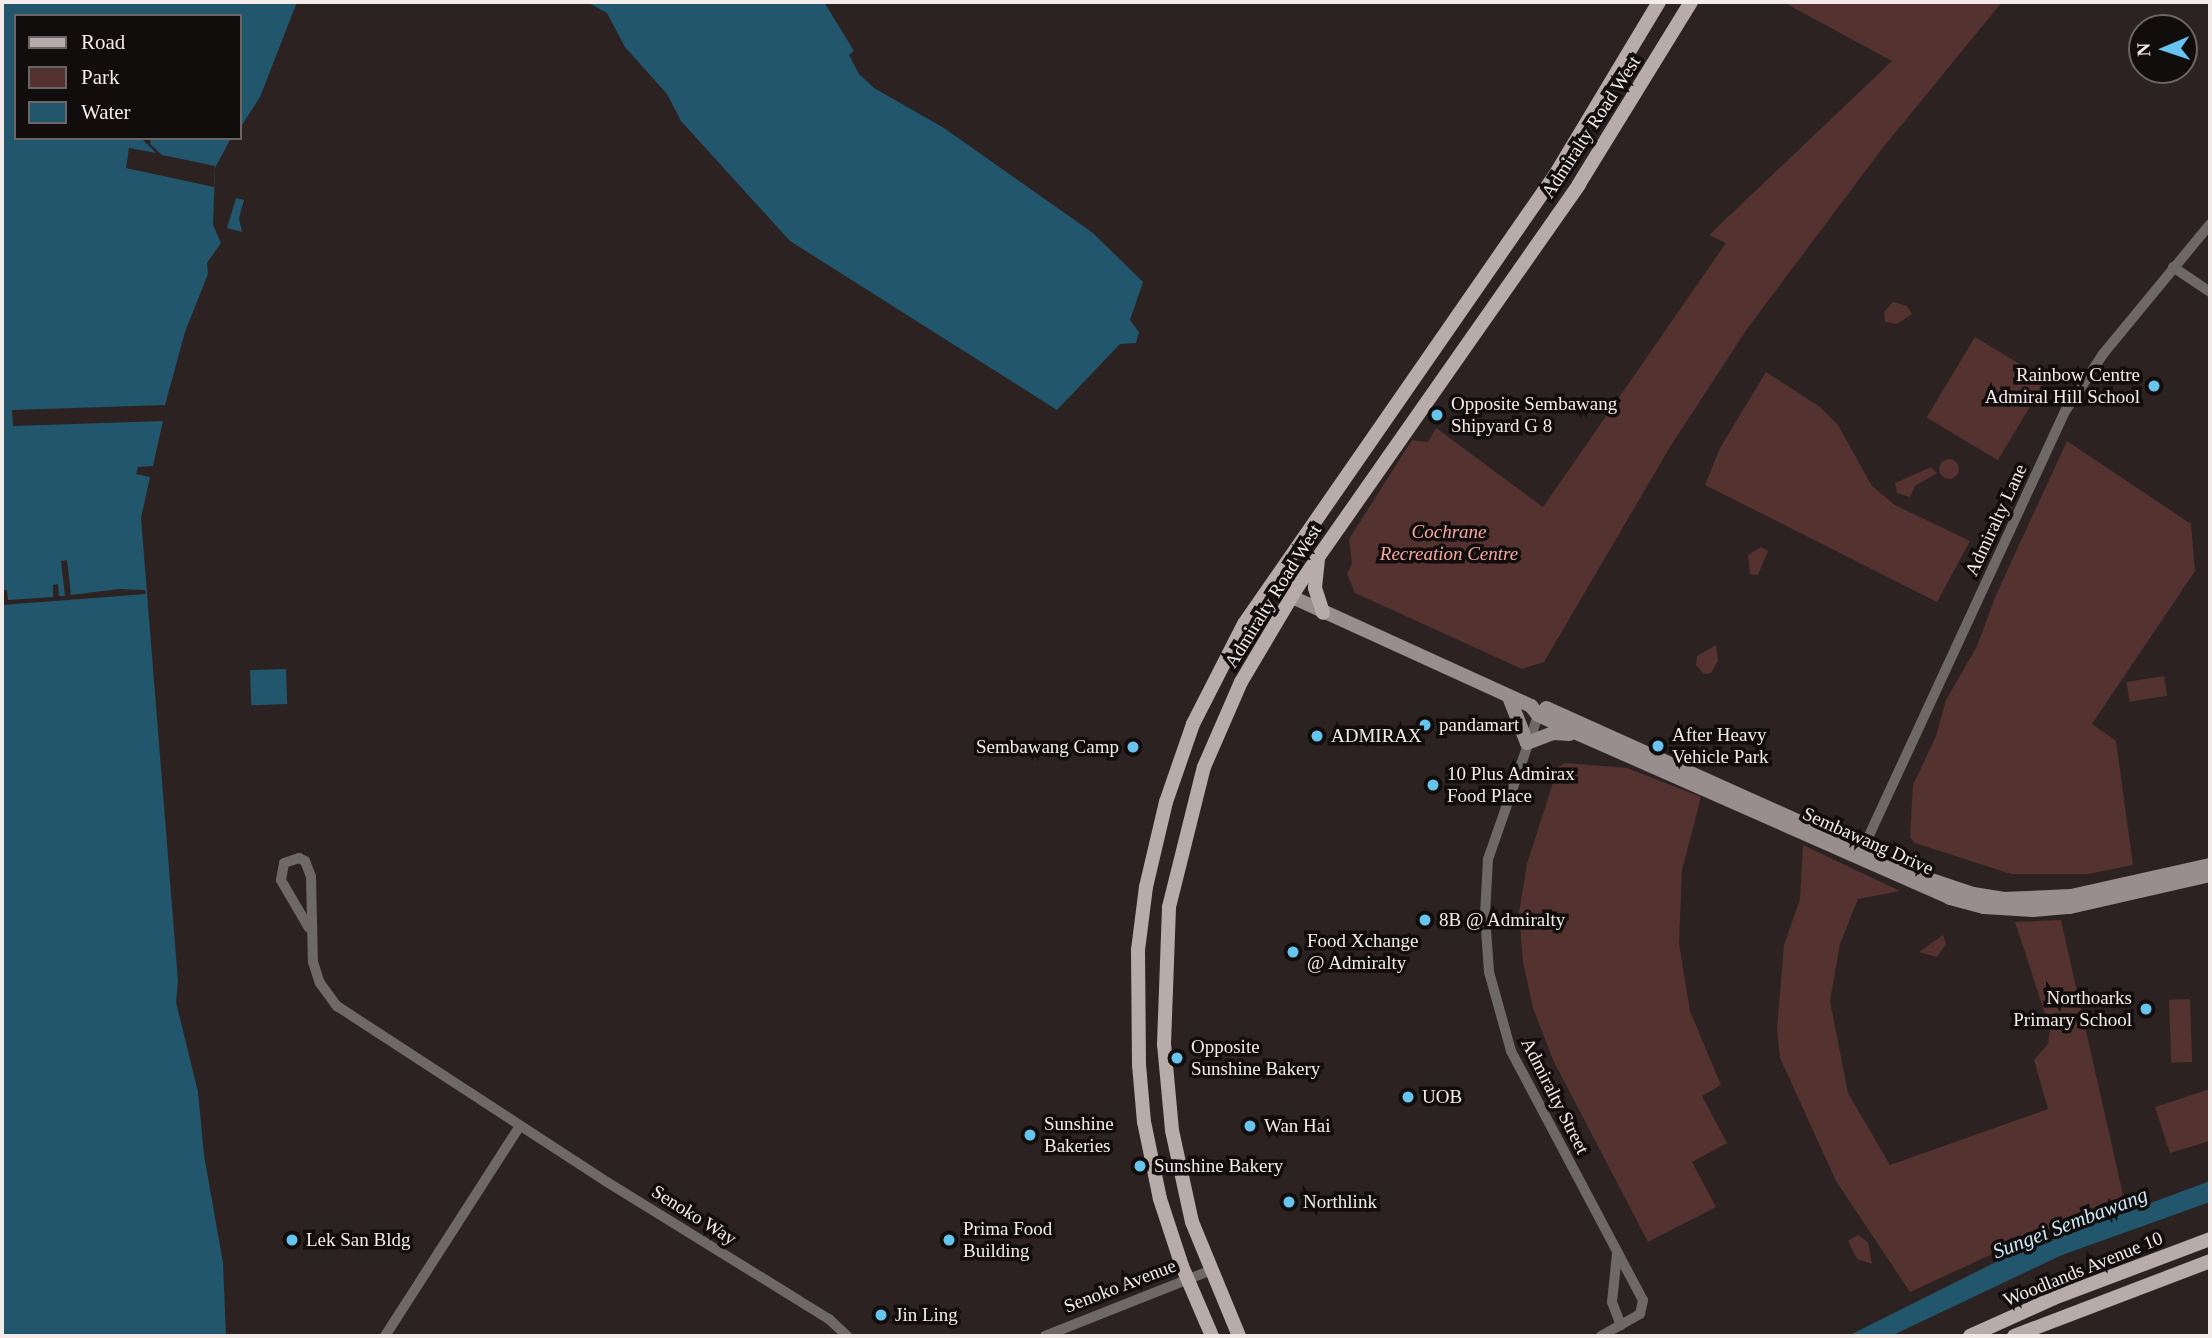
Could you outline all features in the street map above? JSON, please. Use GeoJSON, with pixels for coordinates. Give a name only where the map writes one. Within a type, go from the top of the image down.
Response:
{"type":"FeatureCollection","features":[{"type":"Feature","properties":{"kind":"main road","name":"Admiralty Road West"},"geometry":{"type":"LineString","coordinates":[[1212,1336],[1186,1279],[1160,1199],[1144,1122],[1138,1047],[1138,950],[1146,887],[1166,802],[1193,724],[1256,606],[1555,175],[1659,2]]}},
{"type":"Feature","properties":{"kind":"main road","name":"Admiralty Road West"},"geometry":{"type":"LineString","coordinates":[[1239,1336],[1209,1271],[1178,1166],[1167,1086],[1163,1008],[1169,907],[1189,815],[1217,732],[1247,670],[1319,554],[1599,154],[1691,2]]}},
{"type":"Feature","properties":{"kind":"main road"},"geometry":{"type":"LineString","coordinates":[[1319,554],[1315,588],[1323,613]]}},
{"type":"Feature","properties":{"kind":"main road"},"geometry":{"type":"LineString","coordinates":[[1256,606],[1276,594],[1292,597]]}},
{"type":"Feature","properties":{"kind":"main road","name":"Sembawang Drive"},"geometry":{"type":"LineString","coordinates":[[1292,597],[1861,854],[1950,898],[2018,910],[2070,907],[2210,875]]}},
{"type":"Feature","properties":{"kind":"main road"},"geometry":{"type":"LineString","coordinates":[[1509,696],[1527,743],[1553,733],[1579,734]]}},
{"type":"Feature","properties":{"kind":"main road","name":"Sembawang Drive"},"geometry":{"type":"LineString","coordinates":[[1537,709],[1579,734],[1861,854],[1948,888],[2003,899],[2071,896],[2210,865]]}},
{"type":"Feature","properties":{"kind":"main road","name":"Woodlands Avenue 10"},"geometry":{"type":"LineString","coordinates":[[1975,1335],[2053,1297],[2210,1239]]}},
{"type":"Feature","properties":{"kind":"main road","name":"Woodlands Avenue 10"},"geometry":{"type":"LineString","coordinates":[[2018,1335],[2210,1261]]}},
{"type":"Feature","properties":{"kind":"street","name":"Admiralty Lane"},"geometry":{"type":"LineString","coordinates":[[1861,854],[2066,410],[2103,354],[2210,224]]}},
{"type":"Feature","properties":{"kind":"street"},"geometry":{"type":"LineString","coordinates":[[2174,267],[2210,292]]}},
{"type":"Feature","properties":{"kind":"street","name":"Admiralty Street"},"geometry":{"type":"LineString","coordinates":[[1537,709],[1488,859],[1485,915],[1489,972],[1511,1051],[1644,1307],[1640,1314],[1601,1336]]}},
{"type":"Feature","properties":{"kind":"street","name":"Senoko Way"},"geometry":{"type":"LineString","coordinates":[[309,928],[281,880],[284,863],[299,858],[305,861],[311,877],[309,928],[320,983],[337,1006],[520,1126],[829,1319],[847,1336]]}},
{"type":"Feature","properties":{"kind":"street"},"geometry":{"type":"LineString","coordinates":[[386,1336],[520,1126]]}},
{"type":"Feature","properties":{"kind":"street","name":"Admiralty Street"},"geometry":{"type":"LineString","coordinates":[[1616,1251],[1619,1266],[1612,1302],[1621,1325]]}},
{"type":"Feature","properties":{"kind":"street","name":"Senoko Avenue"},"geometry":{"type":"LineString","coordinates":[[1045,1336],[1209,1271]]}},
{"type":"Feature","properties":{"kind":"green space","name":"Cochrane Recreation Centre"},"geometry":{"type":"Polygon","coordinates":[[[1783,2],[2002,2],[1881,150],[1747,329],[1670,447],[1544,662],[1522,669],[1355,593],[1347,574],[1352,563],[1349,539],[1412,440],[1428,442],[1436,428],[1543,507],[1726,243],[1709,235],[1892,61],[1783,2]]]}},
{"type":"Feature","properties":{"kind":"green space"},"geometry":{"type":"Polygon","coordinates":[[[1893,302],[1907,306],[1912,314],[1897,324],[1885,322],[1884,312],[1893,302]]]}},
{"type":"Feature","properties":{"kind":"green space"},"geometry":{"type":"Polygon","coordinates":[[[1975,337],[2046,380],[1998,460],[1927,418],[1975,337]]]}},
{"type":"Feature","properties":{"kind":"green space"},"geometry":{"type":"Polygon","coordinates":[[[1766,372],[1820,407],[1838,425],[1872,486],[1895,505],[1970,541],[1937,602],[1705,485],[1720,448],[1766,372]]]}},
{"type":"Feature","properties":{"kind":"green space"},"geometry":{"type":"Polygon","coordinates":[[[2067,441],[2191,524],[2195,571],[2092,724],[2116,741],[2133,865],[2088,874],[2011,874],[1915,843],[1910,837],[1913,785],[1936,736],[1946,700],[1977,646],[1996,595],[2067,441]]]}},
{"type":"Feature","properties":{"kind":"green space"},"geometry":{"type":"Polygon","coordinates":[[[1945,459],[1953,459],[1959,469],[1953,479],[1945,479],[1939,473],[1939,465],[1945,459]]]}},
{"type":"Feature","properties":{"kind":"green space"},"geometry":{"type":"Polygon","coordinates":[[[1931,467],[1937,473],[1915,486],[1910,497],[1897,493],[1895,483],[1931,467]]]}},
{"type":"Feature","properties":{"kind":"green space"},"geometry":{"type":"Polygon","coordinates":[[[1761,547],[1768,551],[1758,575],[1750,574],[1748,555],[1761,547]]]}},
{"type":"Feature","properties":{"kind":"green space"},"geometry":{"type":"Polygon","coordinates":[[[1716,645],[1718,661],[1711,673],[1704,674],[1696,665],[1697,656],[1716,645]]]}},
{"type":"Feature","properties":{"kind":"green space"},"geometry":{"type":"Polygon","coordinates":[[[2164,676],[2167,696],[2130,702],[2126,682],[2164,676]]]}},
{"type":"Feature","properties":{"kind":"green space"},"geometry":{"type":"Polygon","coordinates":[[[1565,763],[1627,768],[1701,797],[1682,870],[1679,943],[1690,1011],[1721,1085],[1702,1096],[1727,1143],[1692,1162],[1716,1207],[1648,1242],[1553,1060],[1533,1008],[1523,962],[1519,912],[1527,864],[1558,767],[1565,763]]]}},
{"type":"Feature","properties":{"kind":"green space"},"geometry":{"type":"Polygon","coordinates":[[[1803,845],[1900,891],[1858,899],[1840,944],[1830,1001],[1848,1093],[1890,1165],[2048,1109],[2034,1060],[2048,1044],[2050,1029],[2015,922],[2061,920],[2124,1199],[2040,1232],[1910,1292],[1836,1181],[1780,1058],[1777,1029],[1784,945],[1800,899],[1803,845]]]}},
{"type":"Feature","properties":{"kind":"green space"},"geometry":{"type":"Polygon","coordinates":[[[1943,935],[1946,944],[1937,957],[1919,952],[1943,935]]]}},
{"type":"Feature","properties":{"kind":"green space"},"geometry":{"type":"Polygon","coordinates":[[[2190,999],[2192,1062],[2171,1063],[2169,1000],[2190,999]]]}},
{"type":"Feature","properties":{"kind":"green space"},"geometry":{"type":"Polygon","coordinates":[[[2210,1089],[2210,1141],[2170,1153],[2155,1107],[2210,1089]]]}},
{"type":"Feature","properties":{"kind":"green space"},"geometry":{"type":"Polygon","coordinates":[[[1858,1235],[1868,1242],[1872,1264],[1857,1259],[1848,1241],[1858,1235]]]}},
{"type":"Feature","properties":{"kind":"water"},"geometry":{"type":"Polygon","coordinates":[[[2,2],[297,2],[260,97],[242,125],[242,14],[14,14],[14,140],[230,140],[215,168],[213,225],[221,243],[207,263],[208,274],[185,332],[165,405],[12,410],[13,426],[163,421],[153,466],[138,467],[136,474],[150,477],[141,518],[178,981],[176,1002],[198,1092],[204,1155],[223,1263],[226,1336],[2,1336],[2,2]]]}},
{"type":"Feature","properties":{"kind":"water"},"geometry":{"type":"Polygon","coordinates":[[[587,2],[824,2],[854,51],[849,55],[859,74],[874,88],[944,128],[1093,233],[1143,282],[1130,320],[1139,332],[1136,343],[1120,344],[1057,410],[790,241],[681,121],[667,94],[625,47],[607,13],[587,2]]]}},
{"type":"Feature","properties":{"kind":"water"},"geometry":{"type":"Polygon","coordinates":[[[236,198],[244,200],[239,218],[242,232],[227,228],[236,198]]]}},
{"type":"Feature","properties":{"kind":"water"},"geometry":{"type":"Polygon","coordinates":[[[286,669],[287,704],[251,705],[250,670],[286,669]]]}},
{"type":"Feature","properties":{"kind":"water"},"geometry":{"type":"Polygon","coordinates":[[[2210,1181],[2210,1202],[2062,1255],[1891,1336],[1848,1336],[2010,1255],[2210,1181]]]}},
{"type":"Feature","properties":{"kind":"pier"},"geometry":{"type":"Polygon","coordinates":[[[143,140],[151,140],[150,144],[162,155],[215,166],[214,187],[126,168],[129,148],[156,153],[143,140]]]}},
{"type":"Feature","properties":{"kind":"pier"},"geometry":{"type":"Polygon","coordinates":[[[67,560],[71,595],[119,589],[145,590],[146,594],[2,605],[2,590],[7,590],[8,600],[53,597],[53,585],[58,584],[59,596],[65,596],[61,561],[67,560]]]}},
{"type":"Feature","properties":{"kind":"place","name":"Rainbow Centre Admiral Hill School"},"geometry":{"type":"Point","coordinates":[2154,386]}},
{"type":"Feature","properties":{"kind":"place","name":"Opposite Sembawang Shipyard G 8"},"geometry":{"type":"Point","coordinates":[1437,415]}},
{"type":"Feature","properties":{"kind":"place","name":"pandamart"},"geometry":{"type":"Point","coordinates":[1425,725]}},
{"type":"Feature","properties":{"kind":"place","name":"ADMIRAX"},"geometry":{"type":"Point","coordinates":[1317,736]}},
{"type":"Feature","properties":{"kind":"place","name":"After Heavy Vehicle Park"},"geometry":{"type":"Point","coordinates":[1658,746]}},
{"type":"Feature","properties":{"kind":"place","name":"Sembawang Camp"},"geometry":{"type":"Point","coordinates":[1133,747]}},
{"type":"Feature","properties":{"kind":"place","name":"10 Plus Admirax Food Place"},"geometry":{"type":"Point","coordinates":[1433,785]}},
{"type":"Feature","properties":{"kind":"place","name":"8B @ Admiralty"},"geometry":{"type":"Point","coordinates":[1425,920]}},
{"type":"Feature","properties":{"kind":"place","name":"Food Xchange @ Admiralty"},"geometry":{"type":"Point","coordinates":[1293,952]}},
{"type":"Feature","properties":{"kind":"place","name":"Northoarks Primary School"},"geometry":{"type":"Point","coordinates":[2146,1009]}},
{"type":"Feature","properties":{"kind":"place","name":"Opposite Sunshine Bakery"},"geometry":{"type":"Point","coordinates":[1177,1058]}},
{"type":"Feature","properties":{"kind":"place","name":"UOB"},"geometry":{"type":"Point","coordinates":[1408,1097]}},
{"type":"Feature","properties":{"kind":"place","name":"Wan Hai"},"geometry":{"type":"Point","coordinates":[1250,1126]}},
{"type":"Feature","properties":{"kind":"place","name":"Sunshine Bakeries"},"geometry":{"type":"Point","coordinates":[1030,1135]}},
{"type":"Feature","properties":{"kind":"place","name":"Sunshine Bakery"},"geometry":{"type":"Point","coordinates":[1140,1166]}},
{"type":"Feature","properties":{"kind":"place","name":"Northlink"},"geometry":{"type":"Point","coordinates":[1289,1202]}},
{"type":"Feature","properties":{"kind":"place","name":"Lek San Bldg"},"geometry":{"type":"Point","coordinates":[292,1240]}},
{"type":"Feature","properties":{"kind":"place","name":"Prima Food Building"},"geometry":{"type":"Point","coordinates":[949,1240]}},
{"type":"Feature","properties":{"kind":"place","name":"Jin Ling"},"geometry":{"type":"Point","coordinates":[881,1315]}},
{"type":"Feature","properties":{"kind":"water label","name":"Sungei Sembawang"},"geometry":{"type":"Point","coordinates":[2070,1223]}}]}
